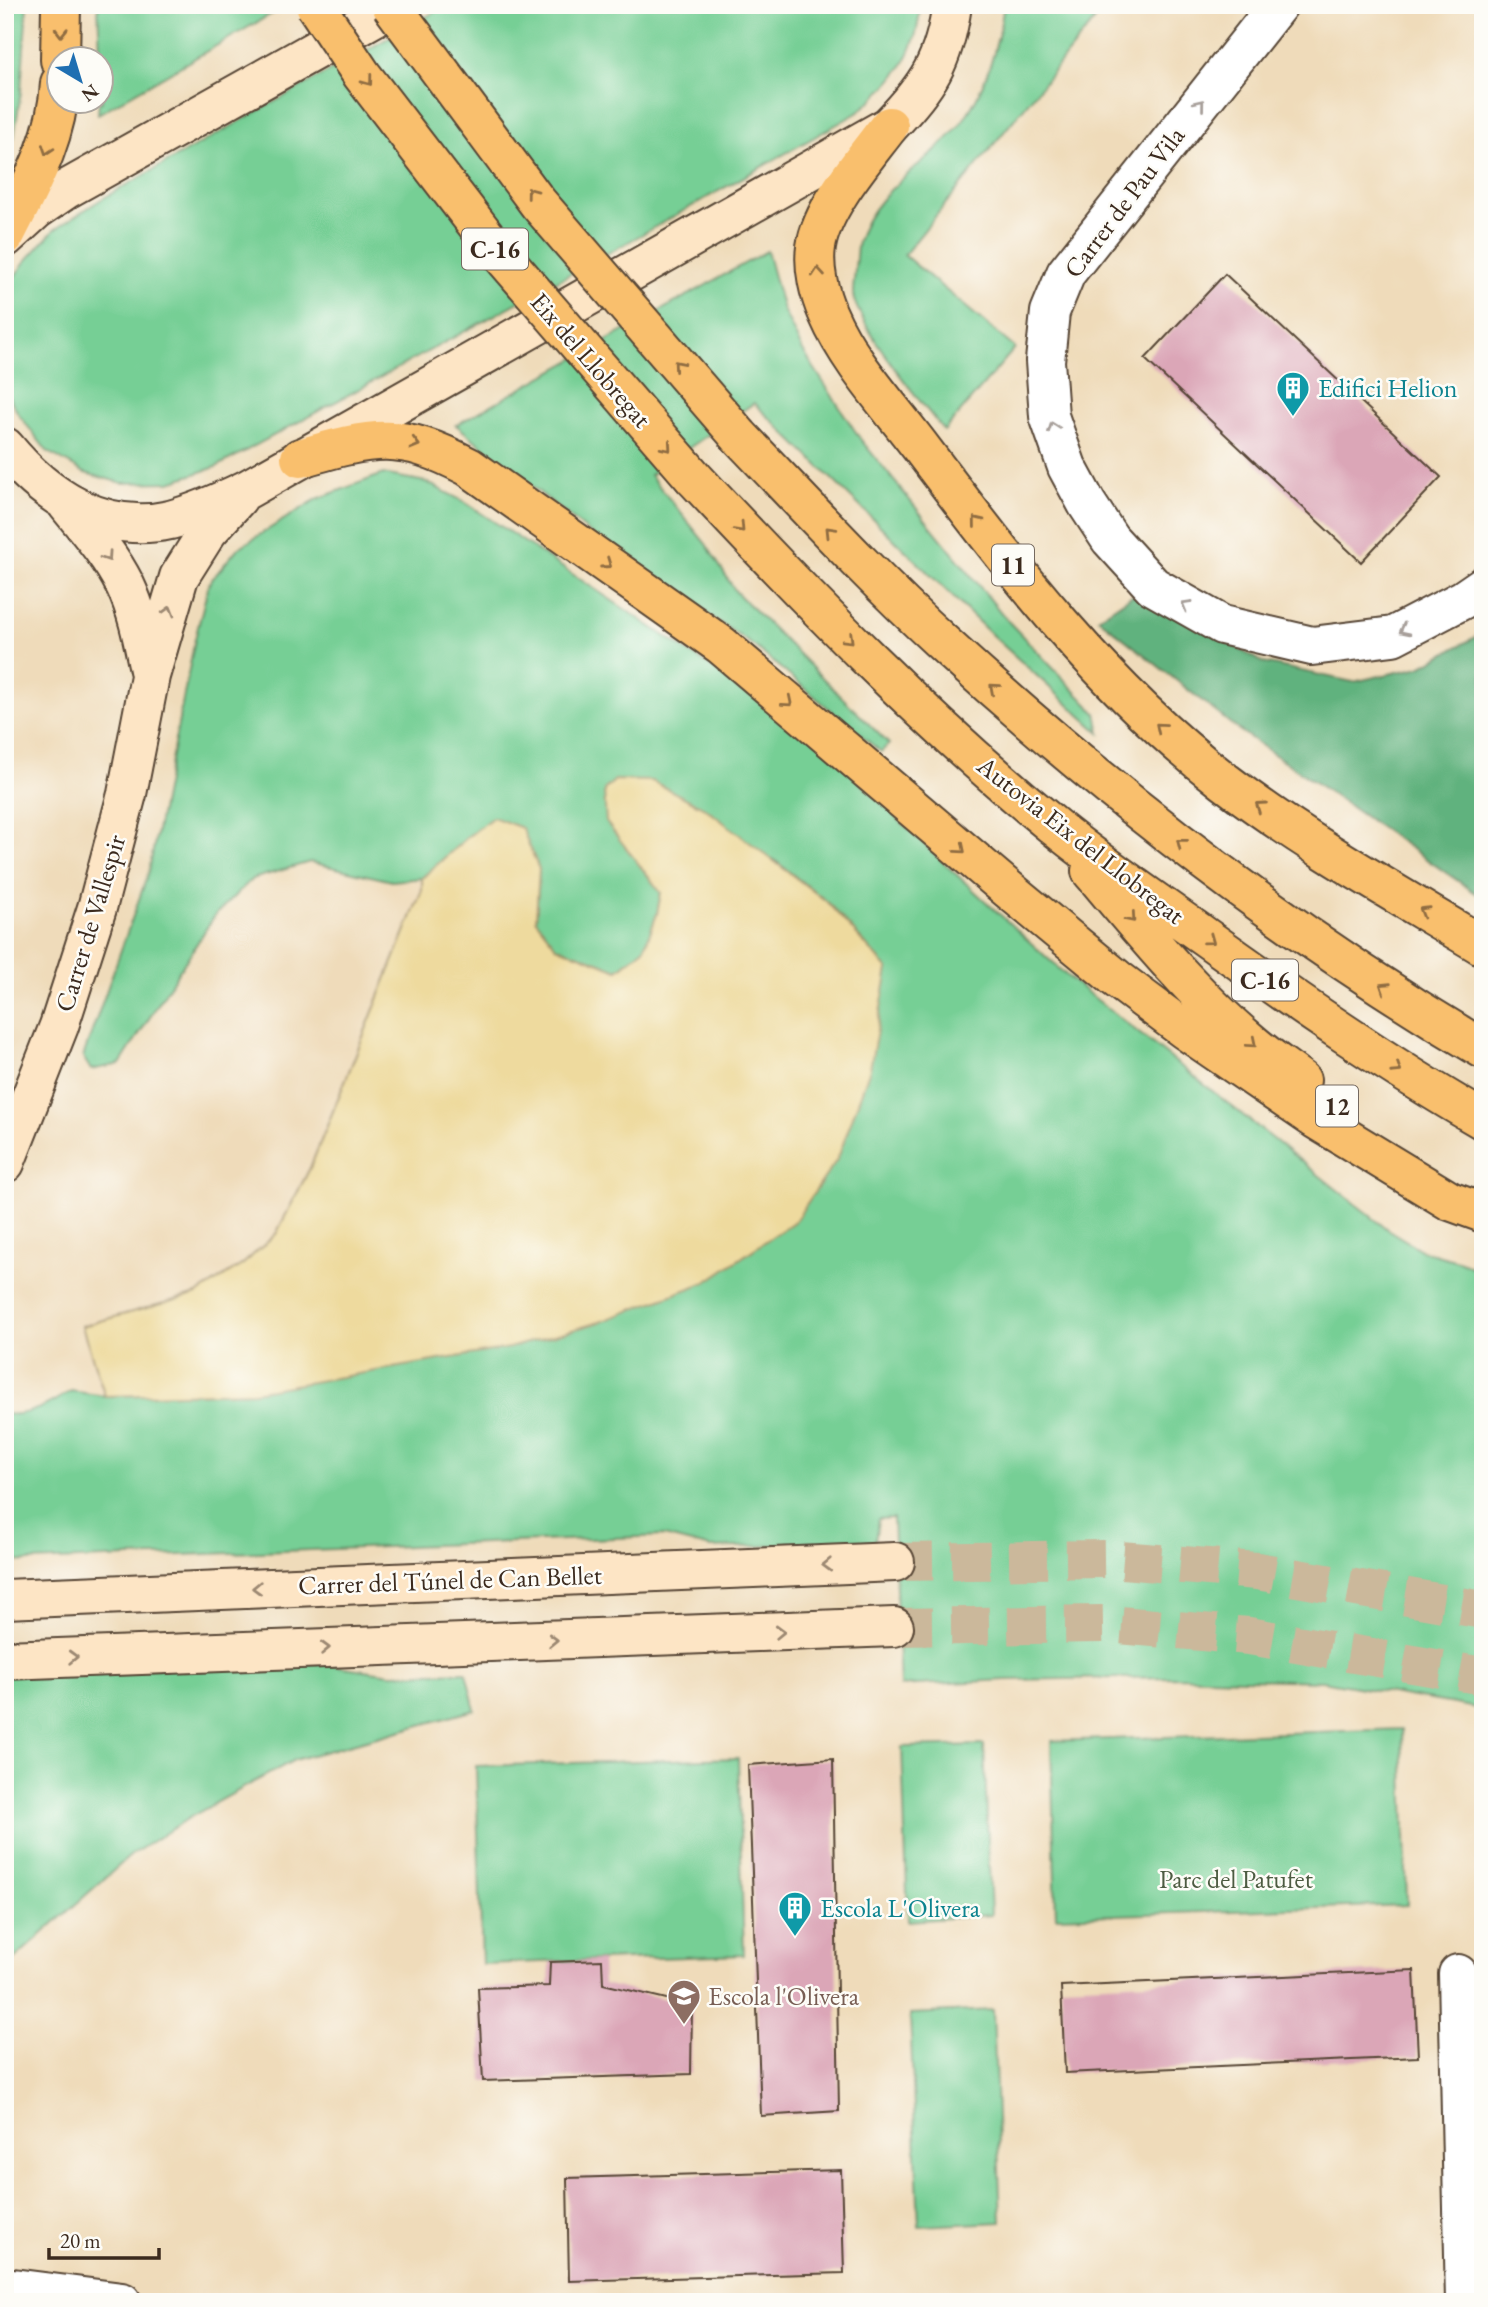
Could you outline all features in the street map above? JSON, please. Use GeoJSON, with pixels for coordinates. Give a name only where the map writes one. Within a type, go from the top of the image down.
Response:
{"type":"FeatureCollection","features":[{"type":"Feature","properties":{"kind":"highway"},"geometry":{"type":"LineString","coordinates":[[60,46],[61,5]]}},
{"type":"Feature","properties":{"kind":"highway","name":"Eix del Llobregat"},"geometry":{"type":"LineString","coordinates":[[314,5],[362,75],[491,243],[694,478]]}},
{"type":"Feature","properties":{"kind":"highway","name":"C-16"},"geometry":{"type":"LineString","coordinates":[[391,5],[538,202],[739,436],[932,632],[1059,745],[1235,885],[1361,972],[1483,1049]]}},
{"type":"Feature","properties":{"kind":"highway"},"geometry":{"type":"LineString","coordinates":[[5,237],[43,159],[55,116]]}},
{"type":"Feature","properties":{"kind":"highway","name":"11"},"geometry":{"type":"LineString","coordinates":[[889,126],[841,190],[829,210],[816,246],[817,280],[828,313],[853,358],[1065,631],[1149,718],[1224,781],[1308,840],[1483,946]]}},
{"type":"Feature","properties":{"kind":"highway"},"geometry":{"type":"LineString","coordinates":[[300,458],[351,444],[384,440],[419,445],[469,467],[721,645],[1008,889],[1117,979],[1185,1030],[1315,1119],[1450,1201],[1483,1213]]}},
{"type":"Feature","properties":{"kind":"highway","name":"Autovia Eix del Llobregat"},"geometry":{"type":"LineString","coordinates":[[694,478],[815,606],[933,720],[1056,828],[1326,1023],[1419,1084],[1483,1120]]}},
{"type":"Feature","properties":{"kind":"highway","name":"12"},"geometry":{"type":"LineString","coordinates":[[1056,828],[1128,915],[1202,997],[1253,1044],[1326,1098],[1483,1201]]}},
{"type":"Feature","properties":{"kind":"main road"},"geometry":{"type":"LineString","coordinates":[[5,237],[37,209],[65,190],[396,5]]}},
{"type":"Feature","properties":{"kind":"main road"},"geometry":{"type":"LineString","coordinates":[[5,447],[47,489],[66,503],[89,514],[132,522],[167,520],[208,508],[246,490],[889,126],[924,89],[938,63],[948,31],[952,5]]}},
{"type":"Feature","properties":{"kind":"main road","name":"Carrer de Vallespir"},"geometry":{"type":"LineString","coordinates":[[5,1163],[59,1026],[97,908],[127,794],[150,676],[179,577],[208,531],[246,490]]}},
{"type":"Feature","properties":{"kind":"main road","name":"Carrer de Vallespir"},"geometry":{"type":"LineString","coordinates":[[66,503],[107,555],[126,586],[139,624],[150,676]]}},
{"type":"Feature","properties":{"kind":"main road","name":"Carrer del Túnel de Can Bellet"},"geometry":{"type":"LineString","coordinates":[[5,1599],[895,1562]]}},
{"type":"Feature","properties":{"kind":"main road"},"geometry":{"type":"LineString","coordinates":[[5,1660],[894,1627]]}},
{"type":"Feature","properties":{"kind":"street","name":"Carrer de Pau Vila"},"geometry":{"type":"LineString","coordinates":[[1279,5],[1066,273],[1050,312],[1045,361],[1049,416],[1067,467],[1110,539],[1153,586],[1222,625],[1312,646],[1393,636],[1474,592]]}},
{"type":"Feature","properties":{"kind":"street"},"geometry":{"type":"LineString","coordinates":[[1458,1974],[1465,2302]]}},
{"type":"Feature","properties":{"kind":"street"},"geometry":{"type":"LineString","coordinates":[[5,2287],[122,2302]]}},
{"type":"Feature","properties":{"kind":"green space"},"geometry":{"type":"Polygon","coordinates":[[[5,5],[27,5],[21,91],[14,138],[5,153],[5,5]]]}},
{"type":"Feature","properties":{"kind":"green space"},"geometry":{"type":"Polygon","coordinates":[[[98,5],[287,5],[116,104],[116,46],[100,46],[98,5]]]}},
{"type":"Feature","properties":{"kind":"green space"},"geometry":{"type":"Polygon","coordinates":[[[447,5],[920,5],[915,39],[902,66],[893,79],[857,113],[623,245],[216,467],[170,482],[122,483],[85,473],[47,451],[19,415],[5,390],[5,291],[24,263],[54,230],[100,200],[447,5]]]}},
{"type":"Feature","properties":{"kind":"green space"},"geometry":{"type":"Polygon","coordinates":[[[1004,5],[1107,5],[904,255],[1015,348],[944,431],[894,368],[861,316],[853,293],[857,248],[866,223],[877,206],[905,176],[951,135],[972,106],[990,65],[1004,5]]]}},
{"type":"Feature","properties":{"kind":"green space"},"geometry":{"type":"Polygon","coordinates":[[[767,251],[783,310],[803,351],[861,440],[1007,620],[1096,713],[1100,733],[994,637],[754,403],[650,475],[706,544],[736,592],[889,744],[881,752],[754,646],[596,538],[456,425],[767,251]]]}},
{"type":"Feature","properties":{"kind":"green space"},"geometry":{"type":"Polygon","coordinates":[[[383,474],[426,482],[463,501],[807,731],[945,864],[1068,977],[1387,1229],[1423,1251],[1461,1262],[1483,1272],[1483,1709],[1322,1681],[1173,1677],[1005,1680],[900,1686],[893,1518],[878,1519],[875,1542],[711,1548],[664,1536],[5,1562],[5,1414],[31,1411],[71,1391],[105,1396],[254,1392],[888,969],[826,901],[773,859],[607,822],[661,893],[657,914],[644,949],[618,970],[556,946],[536,920],[539,869],[470,835],[422,878],[392,881],[310,862],[252,879],[215,915],[120,1064],[91,1070],[83,1057],[149,871],[195,639],[209,583],[237,549],[317,499],[383,474]]]}},
{"type":"Feature","properties":{"kind":"green space"},"geometry":{"type":"Polygon","coordinates":[[[1137,592],[1264,663],[1353,682],[1420,667],[1483,633],[1483,898],[1236,728],[1098,618],[1137,592]]]}},
{"type":"Feature","properties":{"kind":"green space"},"geometry":{"type":"Polygon","coordinates":[[[318,1663],[391,1674],[466,1672],[475,1710],[294,1760],[192,1816],[131,1855],[5,1967],[5,1673],[318,1663]]]}},
{"type":"Feature","properties":{"kind":"green space","name":"Parc del Patufet"},"geometry":{"type":"Polygon","coordinates":[[[1402,1729],[1407,1905],[1056,1917],[1051,1741],[1402,1729]]]}},
{"type":"Feature","properties":{"kind":"green space"},"geometry":{"type":"Polygon","coordinates":[[[984,1745],[991,1915],[908,1921],[902,1747],[984,1745]]]}},
{"type":"Feature","properties":{"kind":"green space"},"geometry":{"type":"Polygon","coordinates":[[[738,1758],[744,1955],[482,1964],[476,1766],[738,1758]]]}},
{"type":"Feature","properties":{"kind":"green space"},"geometry":{"type":"Polygon","coordinates":[[[993,2010],[1001,2222],[919,2226],[910,2014],[993,2010]]]}},
{"type":"Feature","properties":{"kind":"sand"},"geometry":{"type":"Polygon","coordinates":[[[615,780],[652,781],[705,808],[826,901],[888,969],[870,1069],[838,1158],[795,1221],[706,1282],[600,1322],[509,1348],[254,1392],[105,1396],[82,1326],[197,1294],[243,1264],[276,1234],[310,1168],[422,890],[422,878],[470,835],[493,817],[522,828],[539,869],[536,920],[556,946],[618,970],[644,949],[657,914],[661,893],[606,822],[604,790],[615,780]]]}},
{"type":"Feature","properties":{"kind":"building","name":"Edifici Helion"},"geometry":{"type":"Polygon","coordinates":[[[1225,274],[1441,477],[1361,562],[1145,359],[1225,274]]]}},
{"type":"Feature","properties":{"kind":"building","name":"Escola L'Olivera"},"geometry":{"type":"Polygon","coordinates":[[[833,1759],[839,2111],[761,2116],[748,1765],[833,1759]]]}},
{"type":"Feature","properties":{"kind":"building","name":"Escola L'Olivera"},"geometry":{"type":"Polygon","coordinates":[[[602,1960],[603,1984],[692,2005],[691,2074],[483,2081],[478,1988],[549,1986],[550,1962],[602,1960]]]}},
{"type":"Feature","properties":{"kind":"building"},"geometry":{"type":"Polygon","coordinates":[[[1414,1970],[1418,2057],[1065,2073],[1061,1986],[1414,1970]]]}},
{"type":"Feature","properties":{"kind":"building"},"geometry":{"type":"Polygon","coordinates":[[[841,2170],[844,2273],[569,2281],[567,2178],[841,2170]]]}},
{"type":"Feature","properties":{"kind":"tunnel"},"geometry":{"type":"LineString","coordinates":[[895,1562],[1109,1559],[1257,1571],[1483,1610]]}},
{"type":"Feature","properties":{"kind":"tunnel"},"geometry":{"type":"LineString","coordinates":[[894,1627],[1107,1624],[1249,1636],[1483,1676]]}},
{"type":"Feature","properties":{"kind":"place","name":"Edifici Helion"},"geometry":{"type":"Point","coordinates":[1293,418]}},
{"type":"Feature","properties":{"kind":"place","name":"Escola L'Olivera"},"geometry":{"type":"Point","coordinates":[795,1938]}},
{"type":"Feature","properties":{"kind":"place","name":"Escola l'Olivera"},"geometry":{"type":"Point","coordinates":[684,2026]}}]}
